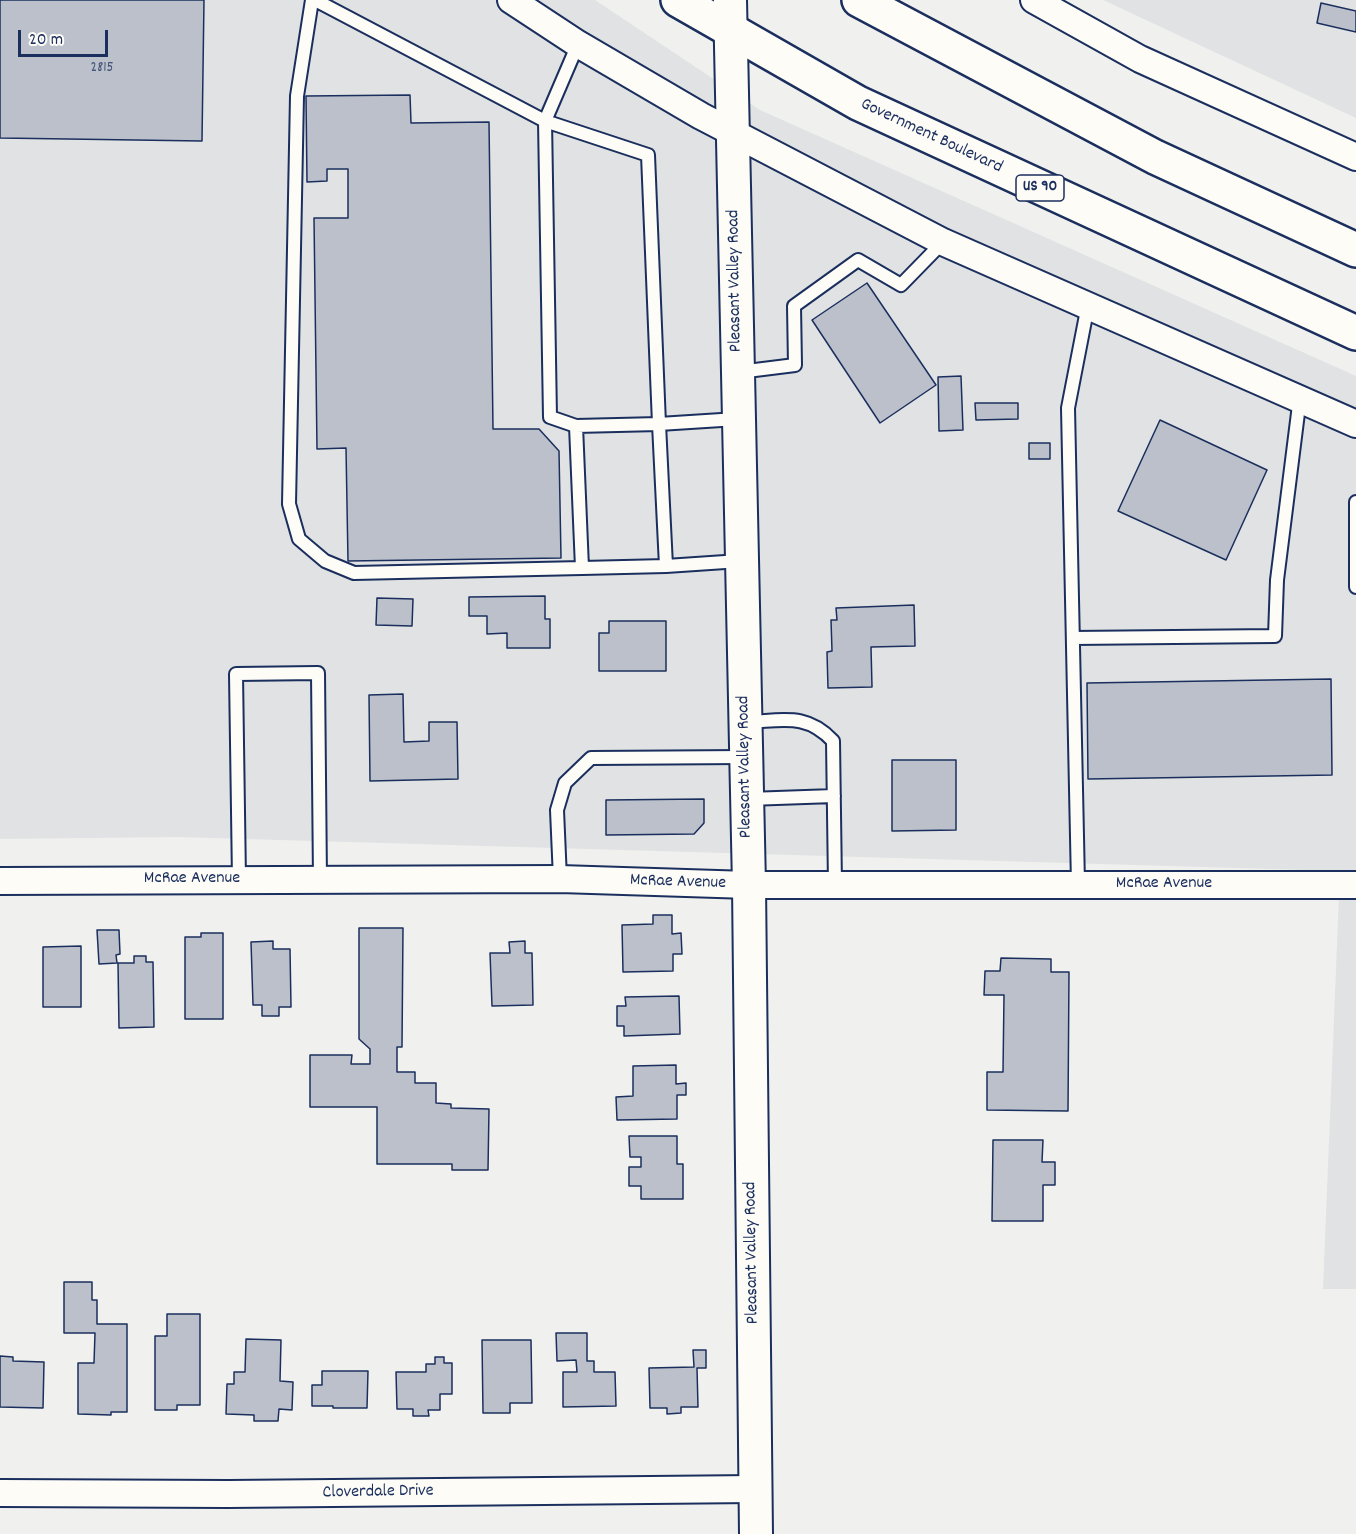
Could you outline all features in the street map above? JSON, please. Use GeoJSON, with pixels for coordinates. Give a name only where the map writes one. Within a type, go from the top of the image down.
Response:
{"type":"FeatureCollection","features":[{"type":"Feature","properties":{"kind":"main road","name":"Government Boulevard"},"geometry":{"type":"LineString","coordinates":[[678,0],[730,15],[858,103],[1356,333]]}},
{"type":"Feature","properties":{"kind":"main road"},"geometry":{"type":"LineString","coordinates":[[859,0],[1155,157],[1356,250]]}},
{"type":"Feature","properties":{"kind":"street"},"geometry":{"type":"LineString","coordinates":[[510,0],[578,44],[732,132],[943,242],[1356,424]]}},
{"type":"Feature","properties":{"kind":"street"},"geometry":{"type":"LineString","coordinates":[[1034,0],[1140,59],[1356,157]]}},
{"type":"Feature","properties":{"kind":"street","name":"Pleasant Valley Road"},"geometry":{"type":"LineString","coordinates":[[730,15],[749,885],[756,1534]]}},
{"type":"Feature","properties":{"kind":"street","name":"McRae Avenue"},"geometry":{"type":"LineString","coordinates":[[0,881],[560,879],[749,885],[1356,885]]}},
{"type":"Feature","properties":{"kind":"street","name":"Cloverdale Drive"},"geometry":{"type":"LineString","coordinates":[[0,1493],[228,1494],[755,1489]]}},
{"type":"Feature","properties":{"kind":"lane"},"geometry":{"type":"LineString","coordinates":[[666,566],[648,155],[545,121],[314,0],[297,96],[296,120],[289,504],[299,540],[325,561],[354,573],[666,566],[742,561]]}},
{"type":"Feature","properties":{"kind":"lane"},"geometry":{"type":"LineString","coordinates":[[578,44],[545,121],[550,417],[576,426],[739,419]]}},
{"type":"Feature","properties":{"kind":"lane"},"geometry":{"type":"LineString","coordinates":[[738,372],[795,365],[794,306],[858,260],[901,285],[943,242]]}},
{"type":"Feature","properties":{"kind":"lane"},"geometry":{"type":"LineString","coordinates":[[1078,884],[1068,408],[1088,305]]}},
{"type":"Feature","properties":{"kind":"lane"},"geometry":{"type":"LineString","coordinates":[[1072,638],[1275,636],[1277,580],[1300,398]]}},
{"type":"Feature","properties":{"kind":"lane"},"geometry":{"type":"LineString","coordinates":[[576,426],[582,568]]}},
{"type":"Feature","properties":{"kind":"lane"},"geometry":{"type":"LineString","coordinates":[[1356,502],[1356,587]]}},
{"type":"Feature","properties":{"kind":"lane"},"geometry":{"type":"LineString","coordinates":[[239,880],[236,674],[318,673],[320,880]]}},
{"type":"Feature","properties":{"kind":"lane"},"geometry":{"type":"LineString","coordinates":[[745,722],[802,720],[822,729],[833,741],[835,885]]}},
{"type":"Feature","properties":{"kind":"lane"},"geometry":{"type":"LineString","coordinates":[[560,879],[557,810],[565,783],[591,758],[746,757]]}},
{"type":"Feature","properties":{"kind":"lane"},"geometry":{"type":"LineString","coordinates":[[747,799],[834,796]]}},
{"type":"Feature","properties":{"kind":"shaded area"},"geometry":{"type":"Polygon","coordinates":[[[0,0],[595,0],[760,110],[1356,376],[1356,1289],[1323,1289],[1340,871],[178,837],[0,839],[0,0]]]}},
{"type":"Feature","properties":{"kind":"shaded area"},"geometry":{"type":"Polygon","coordinates":[[[1103,0],[1356,0],[1356,118],[1103,0]]]}},
{"type":"Feature","properties":{"kind":"building"},"geometry":{"type":"Polygon","coordinates":[[[0,0],[204,0],[202,141],[0,138],[0,0]]]}},
{"type":"Feature","properties":{"kind":"building"},"geometry":{"type":"Polygon","coordinates":[[[1321,3],[1356,11],[1356,32],[1317,23],[1321,3]]]}},
{"type":"Feature","properties":{"kind":"building"},"geometry":{"type":"Polygon","coordinates":[[[410,95],[411,123],[489,122],[493,429],[539,429],[559,451],[561,558],[348,561],[346,448],[317,449],[314,218],[348,218],[348,169],[327,169],[327,181],[307,182],[306,96],[410,95]]]}},
{"type":"Feature","properties":{"kind":"building"},"geometry":{"type":"Polygon","coordinates":[[[867,283],[936,385],[880,423],[812,320],[867,283]]]}},
{"type":"Feature","properties":{"kind":"building"},"geometry":{"type":"Polygon","coordinates":[[[961,376],[963,430],[939,431],[938,377],[961,376]]]}},
{"type":"Feature","properties":{"kind":"building"},"geometry":{"type":"Polygon","coordinates":[[[975,403],[1018,403],[1018,419],[976,420],[975,403]]]}},
{"type":"Feature","properties":{"kind":"building"},"geometry":{"type":"Polygon","coordinates":[[[1160,420],[1267,470],[1226,560],[1118,511],[1160,420]]]}},
{"type":"Feature","properties":{"kind":"building"},"geometry":{"type":"Polygon","coordinates":[[[1029,443],[1050,443],[1050,459],[1029,459],[1029,443]]]}},
{"type":"Feature","properties":{"kind":"building"},"geometry":{"type":"Polygon","coordinates":[[[545,596],[545,619],[550,619],[550,648],[507,648],[507,633],[487,634],[487,616],[469,616],[469,597],[545,596]]]}},
{"type":"Feature","properties":{"kind":"building"},"geometry":{"type":"Polygon","coordinates":[[[377,598],[413,599],[412,626],[376,625],[377,598]]]}},
{"type":"Feature","properties":{"kind":"building"},"geometry":{"type":"Polygon","coordinates":[[[914,605],[915,646],[871,647],[872,687],[828,688],[827,652],[832,651],[831,620],[837,620],[836,608],[914,605]]]}},
{"type":"Feature","properties":{"kind":"building"},"geometry":{"type":"Polygon","coordinates":[[[609,621],[666,621],[666,671],[599,671],[599,633],[609,633],[609,621]]]}},
{"type":"Feature","properties":{"kind":"building"},"geometry":{"type":"Polygon","coordinates":[[[1331,679],[1332,775],[1088,779],[1087,683],[1331,679]]]}},
{"type":"Feature","properties":{"kind":"building"},"geometry":{"type":"Polygon","coordinates":[[[403,694],[404,742],[429,741],[429,722],[457,722],[458,779],[370,781],[369,695],[403,694]]]}},
{"type":"Feature","properties":{"kind":"building"},"geometry":{"type":"Polygon","coordinates":[[[892,760],[956,760],[956,830],[892,831],[892,760]]]}},
{"type":"Feature","properties":{"kind":"building"},"geometry":{"type":"Polygon","coordinates":[[[704,799],[704,823],[694,834],[606,835],[606,800],[704,799]]]}},
{"type":"Feature","properties":{"kind":"building"},"geometry":{"type":"Polygon","coordinates":[[[653,915],[672,915],[672,934],[681,933],[682,954],[673,954],[673,971],[623,972],[622,925],[653,924],[653,915]]]}},
{"type":"Feature","properties":{"kind":"building"},"geometry":{"type":"Polygon","coordinates":[[[359,928],[403,928],[402,1047],[397,1047],[397,1072],[415,1072],[415,1083],[436,1083],[436,1103],[451,1104],[451,1108],[489,1109],[488,1170],[452,1170],[452,1164],[377,1164],[377,1107],[310,1107],[310,1055],[352,1055],[351,1064],[370,1064],[370,1049],[359,1039],[359,928]]]}},
{"type":"Feature","properties":{"kind":"building"},"geometry":{"type":"Polygon","coordinates":[[[97,930],[119,930],[120,954],[116,955],[117,963],[99,964],[97,930]]]}},
{"type":"Feature","properties":{"kind":"building"},"geometry":{"type":"Polygon","coordinates":[[[201,933],[223,933],[223,1019],[185,1019],[185,937],[201,937],[201,933]]]}},
{"type":"Feature","properties":{"kind":"building"},"geometry":{"type":"Polygon","coordinates":[[[273,941],[273,949],[290,949],[291,1007],[279,1007],[279,1016],[262,1016],[262,1005],[253,1005],[251,942],[273,941]]]}},
{"type":"Feature","properties":{"kind":"building"},"geometry":{"type":"Polygon","coordinates":[[[525,941],[525,953],[532,953],[533,1005],[492,1006],[490,953],[510,953],[509,942],[525,941]]]}},
{"type":"Feature","properties":{"kind":"building"},"geometry":{"type":"Polygon","coordinates":[[[81,946],[81,1007],[43,1007],[43,947],[81,946]]]}},
{"type":"Feature","properties":{"kind":"building"},"geometry":{"type":"Polygon","coordinates":[[[134,956],[146,956],[146,962],[153,962],[154,1027],[119,1028],[118,963],[134,963],[134,956]]]}},
{"type":"Feature","properties":{"kind":"building"},"geometry":{"type":"Polygon","coordinates":[[[1001,958],[1051,959],[1051,972],[1069,972],[1068,1111],[987,1110],[987,1072],[1003,1072],[1004,995],[984,995],[985,971],[1000,971],[1001,958]]]}},
{"type":"Feature","properties":{"kind":"building"},"geometry":{"type":"Polygon","coordinates":[[[679,996],[680,1034],[624,1036],[624,1026],[617,1026],[617,1006],[626,1006],[625,997],[679,996]]]}},
{"type":"Feature","properties":{"kind":"building"},"geometry":{"type":"Polygon","coordinates":[[[676,1065],[676,1084],[686,1083],[686,1095],[677,1095],[677,1119],[617,1120],[616,1097],[633,1096],[633,1066],[676,1065]]]}},
{"type":"Feature","properties":{"kind":"building"},"geometry":{"type":"Polygon","coordinates":[[[629,1136],[677,1136],[677,1164],[683,1164],[683,1199],[641,1199],[641,1186],[629,1186],[629,1167],[641,1167],[641,1157],[630,1157],[629,1136]]]}},
{"type":"Feature","properties":{"kind":"building"},"geometry":{"type":"Polygon","coordinates":[[[993,1140],[1043,1140],[1042,1162],[1055,1162],[1055,1185],[1043,1185],[1043,1221],[992,1221],[993,1140]]]}},
{"type":"Feature","properties":{"kind":"building"},"geometry":{"type":"Polygon","coordinates":[[[64,1282],[92,1282],[92,1300],[97,1300],[97,1324],[127,1324],[127,1412],[111,1412],[111,1415],[78,1414],[78,1363],[94,1363],[95,1333],[64,1333],[64,1282]]]}},
{"type":"Feature","properties":{"kind":"building"},"geometry":{"type":"Polygon","coordinates":[[[167,1314],[200,1314],[200,1405],[177,1405],[177,1410],[155,1410],[155,1336],[167,1336],[167,1314]]]}},
{"type":"Feature","properties":{"kind":"building"},"geometry":{"type":"Polygon","coordinates":[[[556,1333],[587,1333],[587,1361],[594,1361],[594,1372],[615,1372],[616,1406],[563,1407],[563,1372],[577,1372],[576,1360],[557,1361],[556,1333]]]}},
{"type":"Feature","properties":{"kind":"building"},"geometry":{"type":"Polygon","coordinates":[[[246,1339],[281,1340],[280,1381],[293,1382],[292,1410],[279,1409],[278,1421],[254,1421],[254,1415],[226,1414],[227,1384],[234,1384],[234,1372],[245,1372],[246,1339]]]}},
{"type":"Feature","properties":{"kind":"building"},"geometry":{"type":"Polygon","coordinates":[[[482,1340],[531,1340],[532,1403],[510,1403],[510,1413],[483,1413],[482,1340]]]}},
{"type":"Feature","properties":{"kind":"building"},"geometry":{"type":"Polygon","coordinates":[[[693,1350],[706,1350],[706,1368],[697,1368],[698,1407],[681,1407],[681,1413],[667,1414],[667,1408],[650,1408],[649,1368],[694,1367],[693,1350]]]}},
{"type":"Feature","properties":{"kind":"building"},"geometry":{"type":"Polygon","coordinates":[[[0,1356],[13,1357],[13,1361],[44,1362],[43,1408],[0,1407],[0,1356]]]}},
{"type":"Feature","properties":{"kind":"building"},"geometry":{"type":"Polygon","coordinates":[[[435,1357],[444,1357],[444,1363],[452,1363],[452,1394],[440,1394],[440,1410],[428,1410],[429,1416],[413,1416],[413,1409],[397,1409],[396,1372],[426,1372],[426,1364],[435,1364],[435,1357]]]}},
{"type":"Feature","properties":{"kind":"building"},"geometry":{"type":"Polygon","coordinates":[[[322,1371],[368,1371],[367,1408],[312,1406],[312,1385],[322,1385],[322,1371]]]}}]}
